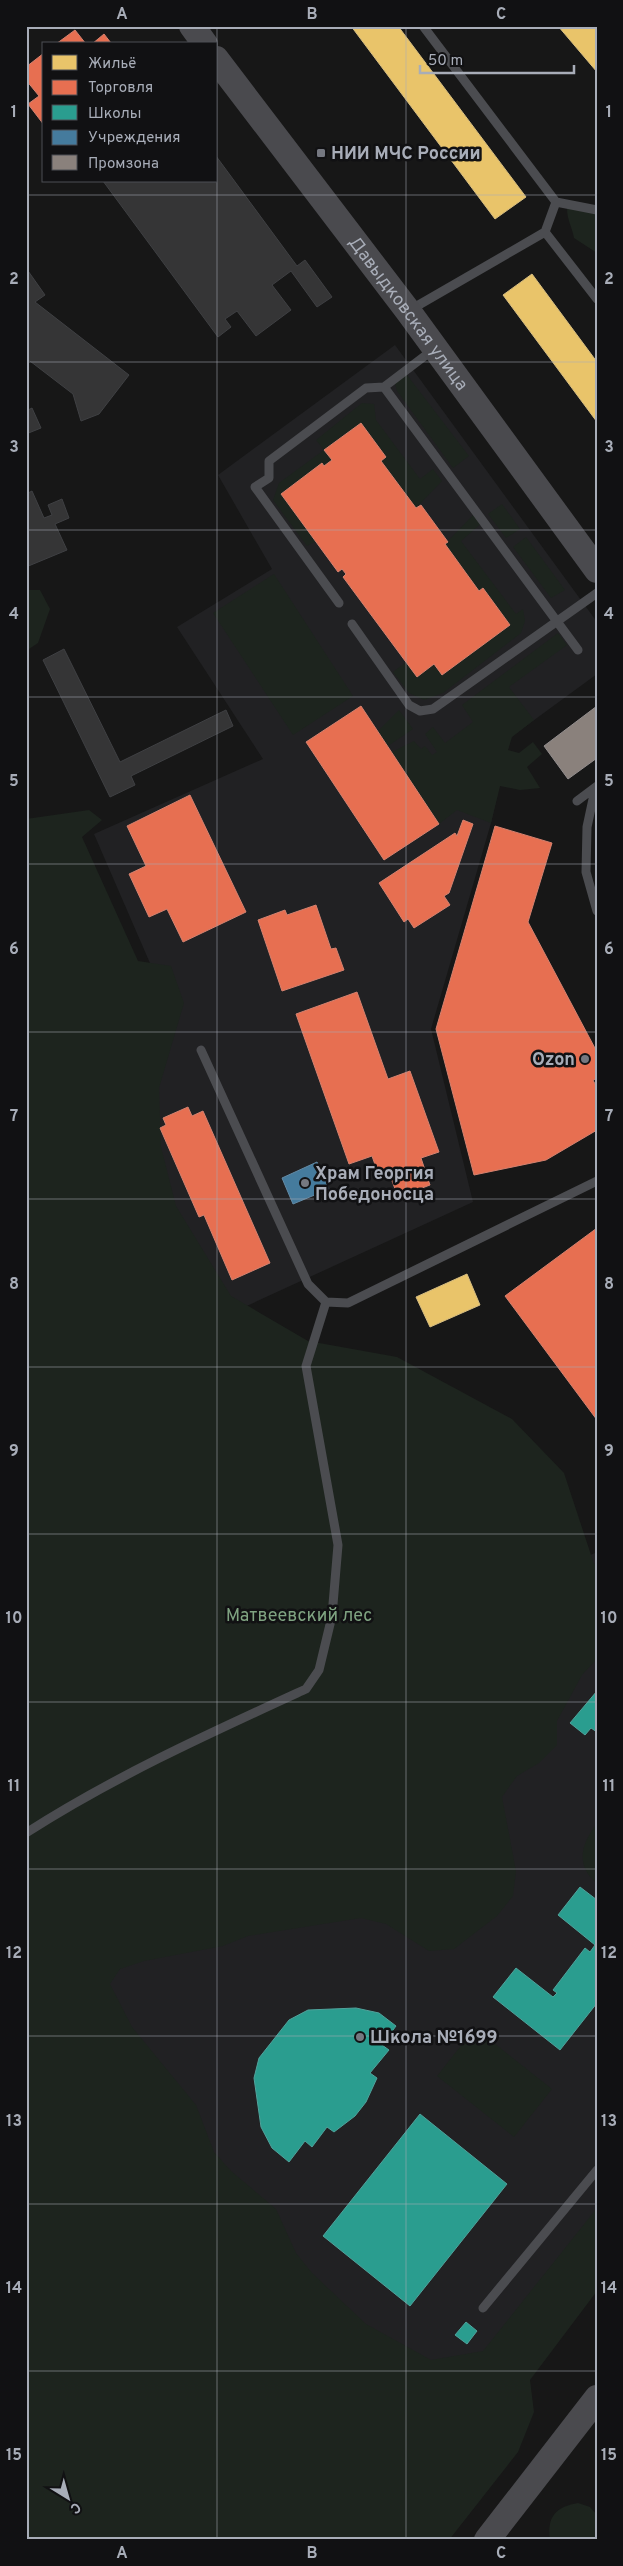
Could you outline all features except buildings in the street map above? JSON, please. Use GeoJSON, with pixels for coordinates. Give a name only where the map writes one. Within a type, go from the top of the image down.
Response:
{"type":"FeatureCollection","features":[{"type":"Feature","properties":{"kind":"street"},"geometry":{"type":"LineString","coordinates":[[192,26],[204,42]]}},
{"type":"Feature","properties":{"kind":"street","name":"Давыдковская улица"},"geometry":{"type":"LineString","coordinates":[[218,62],[408,311],[597,570]]}},
{"type":"Feature","properties":{"kind":"street"},"geometry":{"type":"LineString","coordinates":[[487,2540],[597,2398]]}},
{"type":"Feature","properties":{"kind":"lane"},"geometry":{"type":"LineString","coordinates":[[424,26],[556,202],[597,210]]}},
{"type":"Feature","properties":{"kind":"lane"},"geometry":{"type":"LineString","coordinates":[[408,311],[545,232],[556,202]]}},
{"type":"Feature","properties":{"kind":"lane"},"geometry":{"type":"LineString","coordinates":[[545,232],[597,299]]}},
{"type":"Feature","properties":{"kind":"lane"},"geometry":{"type":"LineString","coordinates":[[340,603],[255,487],[269,478],[269,461],[366,388],[384,387],[434,348]]}},
{"type":"Feature","properties":{"kind":"lane"},"geometry":{"type":"LineString","coordinates":[[384,387],[578,650]]}},
{"type":"Feature","properties":{"kind":"lane"},"geometry":{"type":"LineString","coordinates":[[352,624],[409,705],[420,711],[433,709],[597,593]]}},
{"type":"Feature","properties":{"kind":"lane"},"geometry":{"type":"LineString","coordinates":[[577,801],[597,786]]}},
{"type":"Feature","properties":{"kind":"lane"},"geometry":{"type":"LineString","coordinates":[[597,796],[592,799],[586,827],[586,872],[597,911]]}},
{"type":"Feature","properties":{"kind":"lane"},"geometry":{"type":"LineString","coordinates":[[201,1050],[308,1284],[326,1302],[348,1303],[447,1252],[597,1181]]}},
{"type":"Feature","properties":{"kind":"lane"},"geometry":{"type":"LineString","coordinates":[[26,1833],[62,1810],[140,1767],[306,1689],[319,1670],[332,1616],[338,1545],[306,1366],[326,1302]]}},
{"type":"Feature","properties":{"kind":"lane"},"geometry":{"type":"LineString","coordinates":[[483,2308],[597,2170]]}},
{"type":"Feature","properties":{"kind":"shaded area"},"geometry":{"type":"Polygon","coordinates":[[[395,345],[597,622],[597,674],[511,737],[491,823],[431,1029],[473,1202],[216,1320],[127,1117],[169,1007],[94,834],[263,759],[177,627],[272,569],[218,475],[395,345]]]}},
{"type":"Feature","properties":{"kind":"shaded area","name":"Школа №1699"},"geometry":{"type":"Polygon","coordinates":[[[597,1552],[597,2218],[358,2517],[94,1995],[483,1605],[597,1552]]]}},
{"type":"Feature","properties":{"kind":"green space"},"geometry":{"type":"Polygon","coordinates":[[[567,208],[597,213],[597,253],[574,238],[567,208]]]}},
{"type":"Feature","properties":{"kind":"green space"},"geometry":{"type":"Polygon","coordinates":[[[404,371],[469,456],[453,468],[397,391],[394,379],[404,371]]]}},
{"type":"Feature","properties":{"kind":"green space"},"geometry":{"type":"Polygon","coordinates":[[[362,403],[374,404],[376,420],[420,479],[433,469],[442,481],[416,508],[381,461],[386,456],[361,423],[325,450],[332,460],[324,466],[322,464],[281,494],[316,541],[307,546],[273,500],[279,483],[324,450],[316,440],[362,403]]]}},
{"type":"Feature","properties":{"kind":"green space"},"geometry":{"type":"Polygon","coordinates":[[[502,504],[520,529],[506,538],[488,514],[502,504]]]}},
{"type":"Feature","properties":{"kind":"green space"},"geometry":{"type":"Polygon","coordinates":[[[476,512],[483,522],[461,541],[516,614],[523,609],[525,621],[521,633],[443,693],[424,700],[409,693],[393,672],[406,662],[417,677],[434,664],[442,675],[509,625],[479,591],[445,544],[476,512]]]}},
{"type":"Feature","properties":{"kind":"green space"},"geometry":{"type":"Polygon","coordinates":[[[526,537],[565,590],[551,598],[513,547],[526,537]]]}},
{"type":"Feature","properties":{"kind":"green space"},"geometry":{"type":"Polygon","coordinates":[[[274,574],[353,696],[293,735],[213,613],[274,574]]]}},
{"type":"Feature","properties":{"kind":"green space"},"geometry":{"type":"Polygon","coordinates":[[[26,590],[40,590],[50,609],[38,643],[26,651],[26,590]]]}},
{"type":"Feature","properties":{"kind":"green space"},"geometry":{"type":"Polygon","coordinates":[[[558,633],[567,645],[509,687],[534,720],[512,737],[508,750],[519,753],[533,742],[542,754],[527,767],[540,788],[520,790],[500,786],[491,823],[457,810],[439,824],[392,752],[414,741],[421,749],[425,746],[432,755],[437,752],[425,734],[433,727],[445,743],[473,722],[462,705],[558,633]]]}},
{"type":"Feature","properties":{"kind":"green space"},"geometry":{"type":"Polygon","coordinates":[[[399,710],[413,729],[388,746],[378,731],[399,710]]]}},
{"type":"Feature","properties":{"kind":"green space","name":"Матвеевский лес"},"geometry":{"type":"Polygon","coordinates":[[[89,810],[102,820],[82,837],[138,961],[171,966],[184,1003],[159,1088],[161,1147],[176,1206],[231,1296],[308,1341],[397,1357],[512,1419],[564,1473],[594,1564],[597,1563],[597,1659],[582,1675],[557,1721],[557,1745],[539,1763],[517,1776],[502,1797],[516,1871],[513,1896],[497,1916],[454,1949],[429,1951],[386,1924],[361,1918],[248,1936],[223,1946],[144,1961],[120,1969],[110,1984],[132,2027],[196,2105],[214,2152],[231,2171],[276,2209],[296,2253],[312,2273],[366,2324],[431,2360],[483,2351],[597,2208],[597,2291],[530,2380],[534,2412],[518,2452],[449,2540],[26,2540],[26,819],[89,810]]]}},
{"type":"Feature","properties":{"kind":"green space"},"geometry":{"type":"Polygon","coordinates":[[[597,1824],[597,1883],[585,1869],[583,1854],[587,1839],[597,1824]]]}},
{"type":"Feature","properties":{"kind":"green space"},"geometry":{"type":"Polygon","coordinates":[[[475,2028],[552,2089],[514,2137],[437,2076],[475,2028]]]}},
{"type":"Feature","properties":{"kind":"green space"},"geometry":{"type":"Polygon","coordinates":[[[578,2503],[590,2507],[597,2515],[597,2540],[550,2540],[550,2525],[554,2514],[564,2507],[578,2503]]]}},
{"type":"Feature","properties":{"kind":"place","name":"НИИ МЧС России"},"geometry":{"type":"Point","coordinates":[321,153]}},
{"type":"Feature","properties":{"kind":"place","name":"Ozon"},"geometry":{"type":"Point","coordinates":[585,1059]}},
{"type":"Feature","properties":{"kind":"place","name":"Храм Георгия Победоносца"},"geometry":{"type":"Point","coordinates":[305,1183]}},
{"type":"Feature","properties":{"kind":"place","name":"Школа №1699"},"geometry":{"type":"Point","coordinates":[360,2037]}}]}
